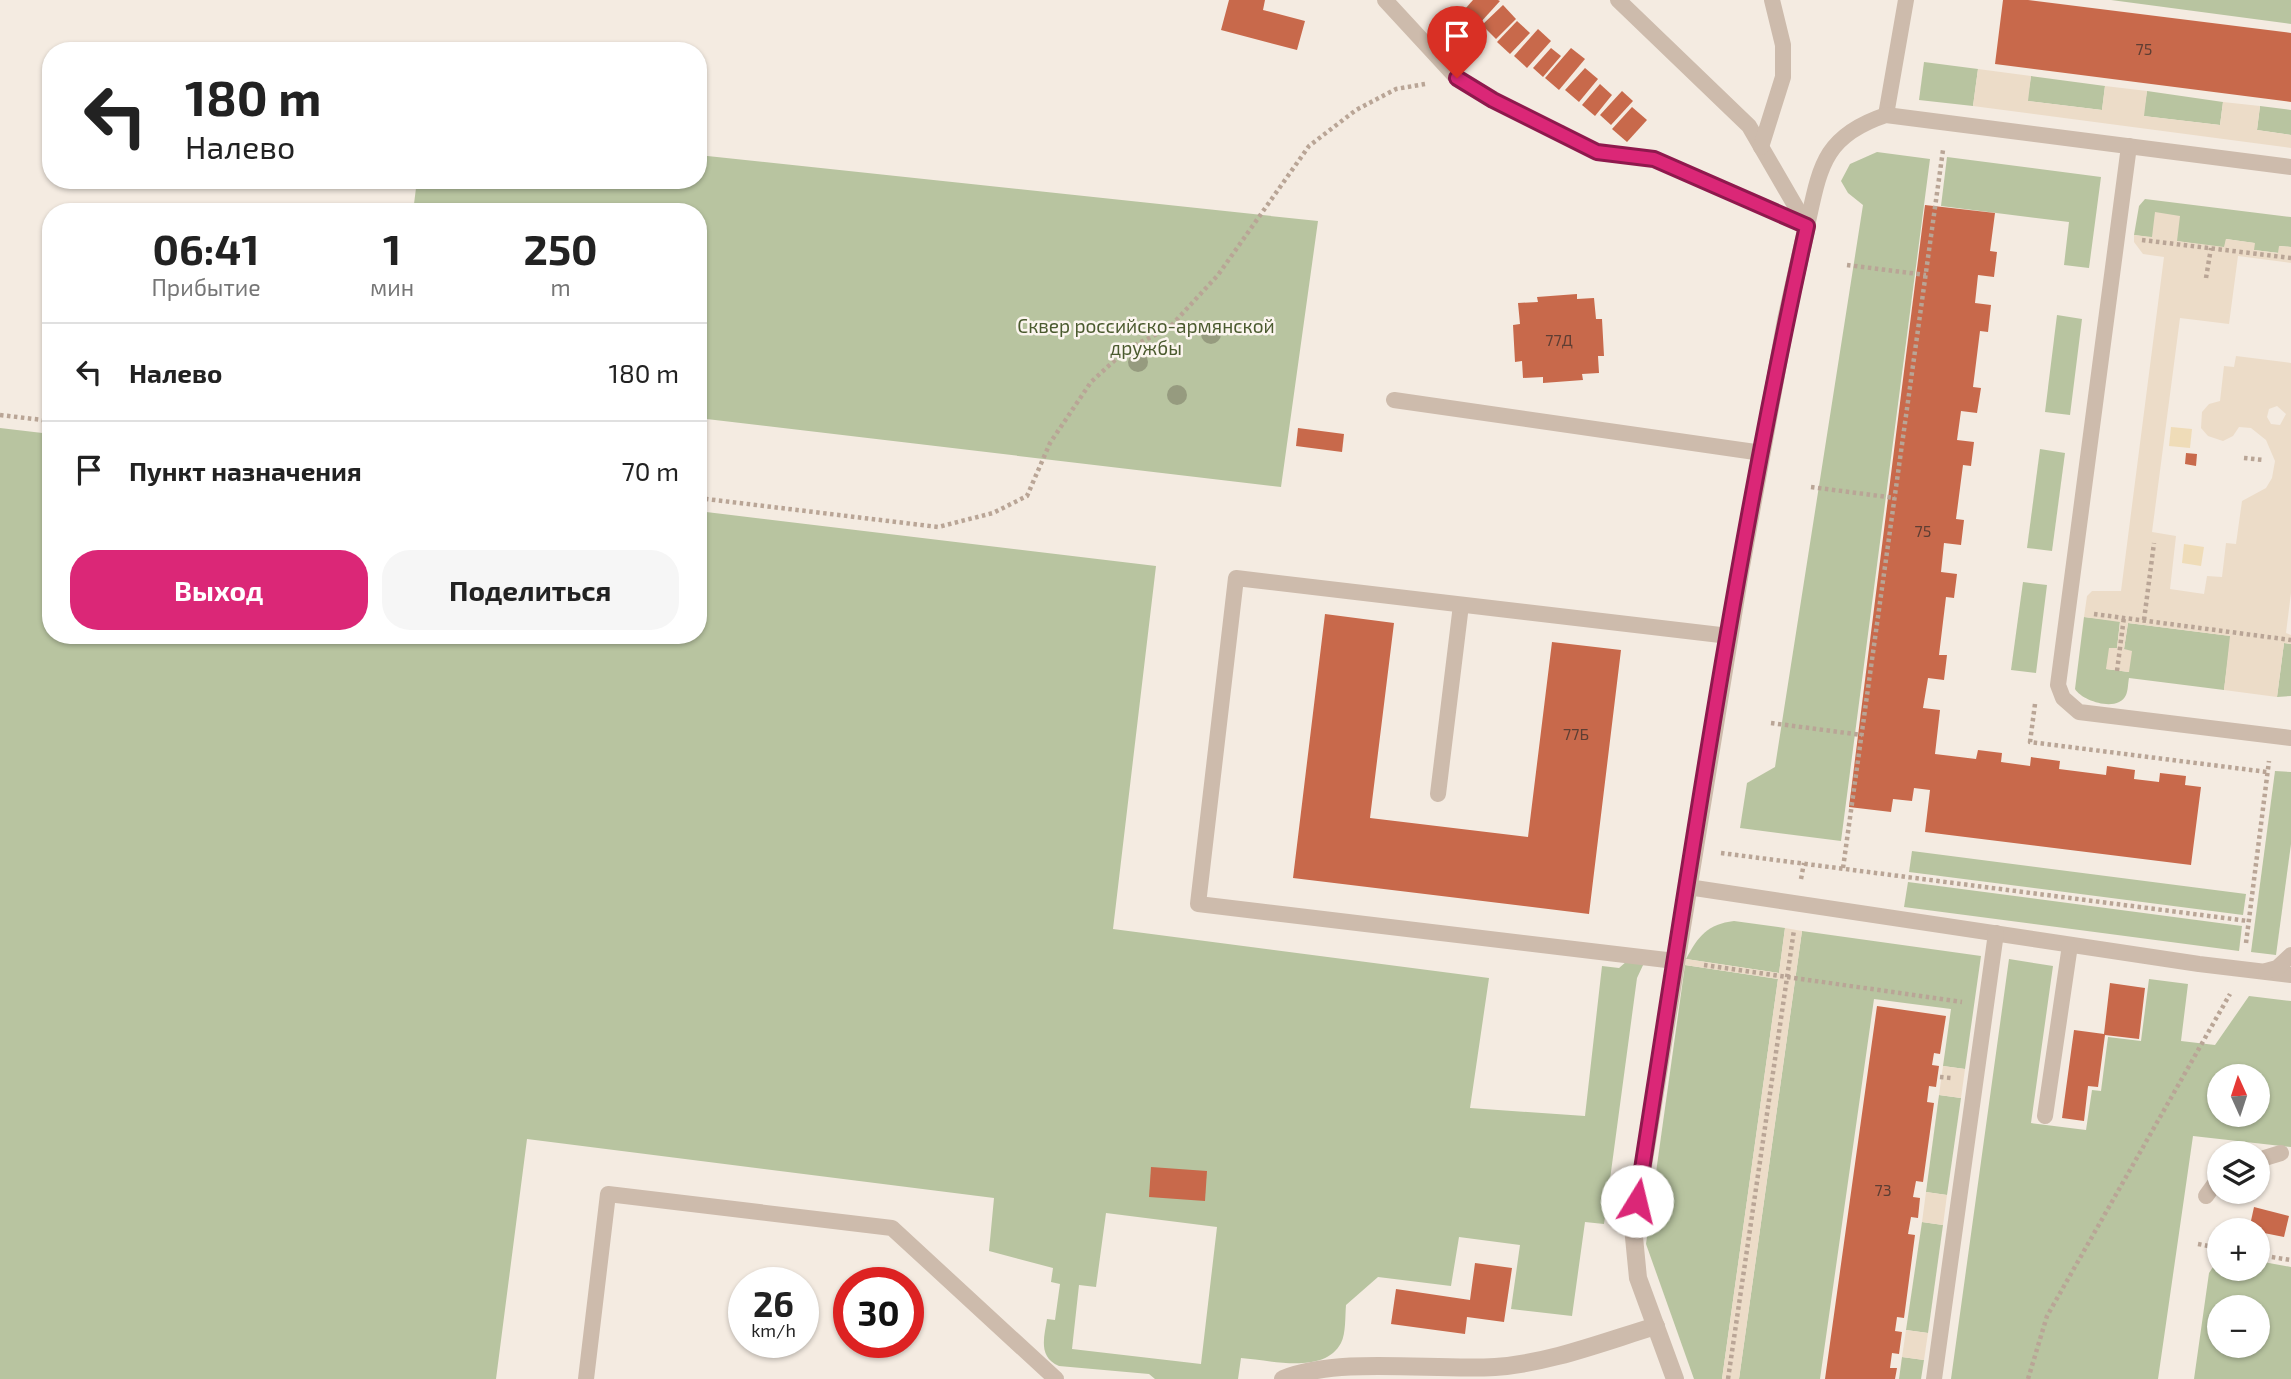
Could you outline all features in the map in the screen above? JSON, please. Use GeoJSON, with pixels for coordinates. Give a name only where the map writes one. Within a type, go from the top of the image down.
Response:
{"type":"FeatureCollection","features":[{"type":"Feature","properties":{"kind":"street"},"geometry":{"type":"LineString","coordinates":[[1675,1379],[1638,1278],[1633,1227],[1729,636],[1786,320],[1807,226]]}},
{"type":"Feature","properties":{"kind":"street"},"geometry":{"type":"LineString","coordinates":[[1283,1379],[1326,1369],[1496,1367],[1544,1359],[1656,1326]]}},
{"type":"Feature","properties":{"kind":"lane"},"geometry":{"type":"LineString","coordinates":[[1385,0],[1457,78],[1493,100],[1597,152],[1654,159],[1807,226]]}},
{"type":"Feature","properties":{"kind":"lane"},"geometry":{"type":"LineString","coordinates":[[1618,0],[1749,126],[1807,226]]}},
{"type":"Feature","properties":{"kind":"lane"},"geometry":{"type":"LineString","coordinates":[[1761,147],[1783,77],[1783,45],[1772,0]]}},
{"type":"Feature","properties":{"kind":"lane"},"geometry":{"type":"LineString","coordinates":[[1886,116],[1906,0]]}},
{"type":"Feature","properties":{"kind":"lane"},"geometry":{"type":"LineString","coordinates":[[1807,226],[1819,170],[1828,151],[1844,134],[1863,123],[1886,116],[2291,167]]}},
{"type":"Feature","properties":{"kind":"lane"},"geometry":{"type":"LineString","coordinates":[[2129,146],[2058,685],[2063,698],[2079,712],[2291,738]]}},
{"type":"Feature","properties":{"kind":"lane"},"geometry":{"type":"LineString","coordinates":[[1394,400],[1762,453]]}},
{"type":"Feature","properties":{"kind":"lane"},"geometry":{"type":"LineString","coordinates":[[1675,961],[1198,904],[1236,578],[1729,636]]}},
{"type":"Feature","properties":{"kind":"lane"},"geometry":{"type":"LineString","coordinates":[[1438,794],[1461,605]]}},
{"type":"Feature","properties":{"kind":"lane"},"geometry":{"type":"LineString","coordinates":[[1688,887],[2070,945],[2291,975]]}},
{"type":"Feature","properties":{"kind":"lane"},"geometry":{"type":"LineString","coordinates":[[1934,1379],[1996,933]]}},
{"type":"Feature","properties":{"kind":"lane"},"geometry":{"type":"LineString","coordinates":[[2045,1116],[2070,945]]}},
{"type":"Feature","properties":{"kind":"lane"},"geometry":{"type":"LineString","coordinates":[[2266,971],[2277,968],[2291,955]]}},
{"type":"Feature","properties":{"kind":"lane"},"geometry":{"type":"LineString","coordinates":[[2270,1156],[2281,1153]]}},
{"type":"Feature","properties":{"kind":"lane"},"geometry":{"type":"LineString","coordinates":[[586,1379],[608,1194],[892,1228],[1056,1379]]}},
{"type":"Feature","properties":{"kind":"path"},"geometry":{"type":"LineString","coordinates":[[707,499],[938,527],[992,513],[1027,496],[1050,443],[1091,382],[1127,349],[1169,328],[1210,284],[1309,146],[1356,110],[1396,89],[1457,78]]}},
{"type":"Feature","properties":{"kind":"path"},"geometry":{"type":"LineString","coordinates":[[1843,868],[1947,124]]}},
{"type":"Feature","properties":{"kind":"path"},"geometry":{"type":"LineString","coordinates":[[2116,236],[2291,258]]}},
{"type":"Feature","properties":{"kind":"path"},"geometry":{"type":"LineString","coordinates":[[2206,278],[2211,248]]}},
{"type":"Feature","properties":{"kind":"path"},"geometry":{"type":"LineString","coordinates":[[1847,265],[1926,275]]}},
{"type":"Feature","properties":{"kind":"path"},"geometry":{"type":"LineString","coordinates":[[0,415],[42,420]]}},
{"type":"Feature","properties":{"kind":"path"},"geometry":{"type":"LineString","coordinates":[[2249,458],[2264,460]]}},
{"type":"Feature","properties":{"kind":"path"},"geometry":{"type":"LineString","coordinates":[[1811,487],[1895,498]]}},
{"type":"Feature","properties":{"kind":"path"},"geometry":{"type":"LineString","coordinates":[[2144,620],[2154,543]]}},
{"type":"Feature","properties":{"kind":"path"},"geometry":{"type":"LineString","coordinates":[[2066,610],[2291,640]]}},
{"type":"Feature","properties":{"kind":"path"},"geometry":{"type":"LineString","coordinates":[[2117,671],[2124,617]]}},
{"type":"Feature","properties":{"kind":"path"},"geometry":{"type":"LineString","coordinates":[[1772,723],[1861,735]]}},
{"type":"Feature","properties":{"kind":"path"},"geometry":{"type":"LineString","coordinates":[[2028,1379],[2047,1316],[2243,970],[2272,736]]}},
{"type":"Feature","properties":{"kind":"path"},"geometry":{"type":"LineString","coordinates":[[1694,849],[2248,921]]}},
{"type":"Feature","properties":{"kind":"path"},"geometry":{"type":"LineString","coordinates":[[1728,1379],[1798,903]]}},
{"type":"Feature","properties":{"kind":"path"},"geometry":{"type":"LineString","coordinates":[[1675,961],[1965,1003]]}},
{"type":"Feature","properties":{"kind":"path"},"geometry":{"type":"LineString","coordinates":[[2198,1244],[2207,1246]]}},
{"type":"Feature","properties":{"kind":"path"},"geometry":{"type":"LineString","coordinates":[[2270,1257],[2291,1261]]}},
{"type":"Feature","properties":{"kind":"green space"},"geometry":{"type":"Polygon","coordinates":[[[2111,0],[2291,0],[2291,24],[2111,0]]]}},
{"type":"Feature","properties":{"kind":"green space"},"geometry":{"type":"Polygon","coordinates":[[[1924,62],[1978,69],[1973,106],[1919,100],[1924,62]]]}},
{"type":"Feature","properties":{"kind":"green space"},"geometry":{"type":"Polygon","coordinates":[[[2031,76],[2105,86],[2102,110],[2027,101],[2031,76]]]}},
{"type":"Feature","properties":{"kind":"green space"},"geometry":{"type":"Polygon","coordinates":[[[2147,91],[2223,102],[2220,125],[2143,116],[2147,91]]]}},
{"type":"Feature","properties":{"kind":"green space"},"geometry":{"type":"Polygon","coordinates":[[[2260,106],[2291,110],[2291,135],[2257,130],[2260,106]]]}},
{"type":"Feature","properties":{"kind":"green space"},"geometry":{"type":"Polygon","coordinates":[[[1877,152],[1930,159],[1841,841],[1740,828],[1747,783],[1775,767],[1863,205],[1848,193],[1841,181],[1850,164],[1877,152]]]}},
{"type":"Feature","properties":{"kind":"green space","name":"Сквер российско-армянской дружбы"},"geometry":{"type":"Polygon","coordinates":[[[707,156],[1318,221],[1281,487],[707,419],[707,203],[414,203],[416,189],[707,189],[707,156]]]}},
{"type":"Feature","properties":{"kind":"green space"},"geometry":{"type":"Polygon","coordinates":[[[1947,157],[2101,177],[2089,268],[2064,265],[2069,222],[1941,206],[1947,157]]]}},
{"type":"Feature","properties":{"kind":"green space"},"geometry":{"type":"Polygon","coordinates":[[[2145,199],[2291,217],[2291,247],[2280,246],[2279,253],[2254,250],[2254,243],[2226,239],[2225,248],[2134,235],[2139,206],[2145,199]]]}},
{"type":"Feature","properties":{"kind":"green space"},"geometry":{"type":"Polygon","coordinates":[[[2057,315],[2082,319],[2070,415],[2045,412],[2057,315]]]}},
{"type":"Feature","properties":{"kind":"green space"},"geometry":{"type":"Polygon","coordinates":[[[0,428],[42,433],[42,644],[707,644],[707,512],[1156,566],[1113,929],[1489,978],[1470,1108],[1585,1116],[1602,966],[1619,968],[1634,955],[1644,963],[1637,978],[1604,1224],[1585,1222],[1572,1316],[1511,1309],[1520,1245],[1459,1237],[1451,1286],[1378,1277],[1346,1305],[1343,1339],[1333,1353],[1322,1359],[1281,1363],[1241,1358],[1238,1379],[1155,1379],[1149,1374],[1059,1366],[1048,1358],[1044,1340],[1047,1319],[1055,1320],[1060,1284],[1051,1282],[1053,1268],[989,1251],[994,1198],[527,1139],[496,1379],[0,1379],[0,428]],[[1106,1213],[1096,1287],[1079,1285],[1072,1349],[1201,1364],[1217,1227],[1106,1213]]]}},
{"type":"Feature","properties":{"kind":"green space"},"geometry":{"type":"Polygon","coordinates":[[[2040,449],[2065,453],[2052,551],[2027,548],[2040,449]]]}},
{"type":"Feature","properties":{"kind":"green space"},"geometry":{"type":"Polygon","coordinates":[[[2023,582],[2047,585],[2036,673],[2011,670],[2023,582]]]}},
{"type":"Feature","properties":{"kind":"green space"},"geometry":{"type":"Polygon","coordinates":[[[2084,617],[2120,621],[2117,648],[2106,669],[2129,672],[2124,649],[2128,623],[2231,636],[2224,690],[2129,678],[2126,695],[2116,703],[2100,703],[2085,698],[2075,689],[2084,617]]]}},
{"type":"Feature","properties":{"kind":"green space"},"geometry":{"type":"Polygon","coordinates":[[[2284,643],[2291,644],[2291,696],[2277,697],[2284,643]]]}},
{"type":"Feature","properties":{"kind":"green space"},"geometry":{"type":"Polygon","coordinates":[[[2275,771],[2291,772],[2291,844],[2276,955],[2251,952],[2275,771]]]}},
{"type":"Feature","properties":{"kind":"green space"},"geometry":{"type":"Polygon","coordinates":[[[1912,851],[2246,894],[2243,915],[1909,872],[1912,851]]]}},
{"type":"Feature","properties":{"kind":"green space"},"geometry":{"type":"Polygon","coordinates":[[[1908,882],[2242,926],[2239,951],[1904,907],[1908,882]]]}},
{"type":"Feature","properties":{"kind":"green space"},"geometry":{"type":"Polygon","coordinates":[[[1734,921],[1785,928],[1779,973],[1686,959],[1705,932],[1717,925],[1734,921]]]}},
{"type":"Feature","properties":{"kind":"green space"},"geometry":{"type":"Polygon","coordinates":[[[1802,931],[1981,956],[1965,1069],[1943,1066],[1951,1009],[1874,999],[1820,1379],[1739,1379],[1802,931]]]}},
{"type":"Feature","properties":{"kind":"green space"},"geometry":{"type":"Polygon","coordinates":[[[2009,959],[2053,966],[2031,1123],[2086,1130],[2092,1090],[2101,1091],[2108,1037],[2141,1041],[2149,979],[2188,984],[2181,1041],[2215,1045],[2249,996],[2291,1001],[2291,1147],[2270,1145],[2270,1141],[2238,1141],[2193,1136],[2158,1379],[1951,1379],[2009,959]]]}},
{"type":"Feature","properties":{"kind":"green space"},"geometry":{"type":"Polygon","coordinates":[[[1685,965],[1778,979],[1722,1379],[1694,1379],[1646,1244],[1685,965]]]}},
{"type":"Feature","properties":{"kind":"green space"},"geometry":{"type":"Polygon","coordinates":[[[1939,1095],[1961,1098],[1947,1195],[1926,1192],[1939,1095]]]}},
{"type":"Feature","properties":{"kind":"green space"},"geometry":{"type":"Polygon","coordinates":[[[1922,1222],[1943,1225],[1928,1333],[1906,1330],[1922,1222]]]}},
{"type":"Feature","properties":{"kind":"green space"},"geometry":{"type":"Polygon","coordinates":[[[2270,1263],[2291,1267],[2291,1379],[2194,1379],[2208,1281],[2270,1281],[2270,1263]]]}},
{"type":"Feature","properties":{"kind":"green space"},"geometry":{"type":"Polygon","coordinates":[[[1902,1357],[1924,1360],[1921,1379],[1899,1379],[1902,1357]]]}},
{"type":"Feature","properties":{"kind":"sand"},"geometry":{"type":"Polygon","coordinates":[[[2171,427],[2192,429],[2190,448],[2169,446],[2171,427]]]}},
{"type":"Feature","properties":{"kind":"sand"},"geometry":{"type":"Polygon","coordinates":[[[2184,544],[2204,547],[2201,566],[2182,563],[2184,544]]]}},
{"type":"Feature","properties":{"kind":"shaded area"},"geometry":{"type":"Polygon","coordinates":[[[1978,69],[2031,76],[2028,101],[2102,110],[2105,86],[2147,91],[2144,116],[2220,125],[2223,102],[2260,106],[2257,130],[2291,135],[2291,148],[1973,106],[1978,69]]]}},
{"type":"Feature","properties":{"kind":"shaded area"},"geometry":{"type":"Polygon","coordinates":[[[2155,212],[2180,216],[2177,241],[2224,247],[2226,239],[2255,243],[2254,250],[2278,253],[2279,246],[2291,247],[2291,263],[2238,256],[2229,324],[2180,318],[2152,532],[2176,536],[2170,589],[2204,594],[2207,576],[2222,577],[2226,543],[2236,544],[2242,501],[2266,488],[2272,478],[2275,461],[2266,440],[2251,428],[2239,427],[2233,436],[2223,441],[2208,436],[2201,428],[2202,412],[2209,404],[2220,401],[2224,366],[2234,367],[2236,356],[2291,363],[2291,593],[2286,633],[2291,635],[2291,644],[2284,643],[2277,697],[2224,690],[2230,636],[2128,623],[2124,649],[2132,651],[2129,672],[2106,669],[2109,648],[2117,648],[2120,622],[2084,617],[2087,596],[2092,591],[2121,591],[2164,257],[2143,254],[2134,242],[2134,235],[2152,237],[2155,212]],[[2277,406],[2269,409],[2267,417],[2271,424],[2280,425],[2286,414],[2277,406]]]}},
{"type":"Feature","properties":{"kind":"shaded area"},"geometry":{"type":"Polygon","coordinates":[[[1785,928],[1802,931],[1739,1379],[1722,1379],[1778,979],[1685,965],[1686,959],[1779,973],[1785,928]]]}},
{"type":"Feature","properties":{"kind":"shaded area"},"geometry":{"type":"Polygon","coordinates":[[[1943,1066],[1965,1069],[1961,1098],[1939,1095],[1943,1066]]]}},
{"type":"Feature","properties":{"kind":"shaded area"},"geometry":{"type":"Polygon","coordinates":[[[1926,1192],[1947,1195],[1943,1225],[1922,1222],[1926,1192]]]}},
{"type":"Feature","properties":{"kind":"shaded area"},"geometry":{"type":"Polygon","coordinates":[[[1906,1330],[1928,1333],[1924,1360],[1902,1357],[1906,1330]]]}},
{"type":"Feature","properties":{"kind":"building"},"geometry":{"type":"Polygon","coordinates":[[[1229,0],[1265,0],[1263,10],[1305,21],[1297,50],[1221,30],[1229,0]]]}},
{"type":"Feature","properties":{"kind":"building"},"geometry":{"type":"Polygon","coordinates":[[[1473,0],[1500,1],[1480,23],[1465,9],[1473,0]]]}},
{"type":"Feature","properties":{"kind":"building"},"geometry":{"type":"Polygon","coordinates":[[[2003,0],[2028,0],[2291,33],[2291,102],[1995,64],[2003,0]]]}},
{"type":"Feature","properties":{"kind":"building"},"geometry":{"type":"Polygon","coordinates":[[[1503,5],[1516,19],[1496,39],[1482,25],[1503,5]]]}},
{"type":"Feature","properties":{"kind":"building"},"geometry":{"type":"Polygon","coordinates":[[[1517,21],[1530,33],[1510,54],[1497,42],[1517,21]]]}},
{"type":"Feature","properties":{"kind":"building"},"geometry":{"type":"Polygon","coordinates":[[[1538,29],[1551,41],[1527,68],[1514,56],[1538,29]]]}},
{"type":"Feature","properties":{"kind":"building"},"geometry":{"type":"Polygon","coordinates":[[[1551,48],[1561,56],[1543,77],[1533,68],[1551,48]]]}},
{"type":"Feature","properties":{"kind":"building"},"geometry":{"type":"Polygon","coordinates":[[[1571,48],[1585,59],[1559,90],[1545,78],[1571,48]]]}},
{"type":"Feature","properties":{"kind":"building"},"geometry":{"type":"Polygon","coordinates":[[[1585,68],[1598,79],[1579,102],[1565,90],[1585,68]]]}},
{"type":"Feature","properties":{"kind":"building"},"geometry":{"type":"Polygon","coordinates":[[[1600,84],[1612,95],[1595,116],[1582,105],[1600,84]]]}},
{"type":"Feature","properties":{"kind":"building"},"geometry":{"type":"Polygon","coordinates":[[[1622,91],[1633,101],[1611,125],[1600,115],[1622,91]]]}},
{"type":"Feature","properties":{"kind":"building"},"geometry":{"type":"Polygon","coordinates":[[[1632,107],[1647,120],[1627,142],[1612,129],[1632,107]]]}},
{"type":"Feature","properties":{"kind":"building"},"geometry":{"type":"Polygon","coordinates":[[[1925,205],[1995,213],[1990,251],[1997,252],[1994,277],[1978,275],[1975,303],[1991,305],[1988,332],[1980,331],[1973,387],[1981,388],[1977,413],[1961,411],[1957,440],[1974,442],[1971,466],[1963,465],[1956,519],[1964,520],[1961,545],[1944,543],[1941,572],[1957,574],[1954,598],[1946,597],[1939,655],[1947,655],[1944,680],[1928,678],[1923,708],[1940,710],[1935,754],[1976,759],[1978,750],[2002,753],[2001,762],[2030,766],[2031,757],[2060,761],[2059,769],[2106,775],[2107,766],[2135,770],[2134,779],[2159,782],[2160,773],[2186,776],[2185,785],[2201,787],[2191,865],[1925,832],[1930,790],[1914,788],[1912,801],[1893,799],[1891,812],[1849,807],[1925,205]]]}},
{"type":"Feature","properties":{"kind":"building"},"geometry":{"type":"Polygon","coordinates":[[[1577,294],[1577,299],[1594,298],[1596,319],[1602,319],[1604,356],[1598,356],[1599,373],[1582,374],[1583,380],[1543,383],[1543,377],[1523,378],[1522,361],[1515,362],[1513,325],[1520,324],[1518,303],[1538,302],[1537,297],[1577,294]]]}},
{"type":"Feature","properties":{"kind":"building"},"geometry":{"type":"Polygon","coordinates":[[[1298,428],[1344,434],[1342,452],[1296,446],[1298,428]]]}},
{"type":"Feature","properties":{"kind":"building"},"geometry":{"type":"Polygon","coordinates":[[[2186,453],[2197,454],[2196,466],[2185,464],[2186,453]]]}},
{"type":"Feature","properties":{"kind":"building"},"geometry":{"type":"Polygon","coordinates":[[[1325,614],[1394,623],[1370,818],[1528,837],[1552,642],[1621,650],[1589,914],[1293,878],[1325,614]]]}},
{"type":"Feature","properties":{"kind":"building"},"geometry":{"type":"Polygon","coordinates":[[[2110,983],[2145,988],[2139,1039],[2105,1035],[2098,1087],[2088,1086],[2084,1121],[2062,1118],[2074,1030],[2104,1034],[2110,983]]]}},
{"type":"Feature","properties":{"kind":"building"},"geometry":{"type":"Polygon","coordinates":[[[1877,1006],[1946,1016],[1940,1054],[1934,1053],[1932,1065],[1939,1066],[1936,1087],[1929,1086],[1927,1102],[1934,1103],[1923,1182],[1916,1181],[1913,1197],[1920,1198],[1918,1218],[1911,1217],[1908,1234],[1915,1235],[1904,1318],[1897,1317],[1895,1331],[1902,1332],[1899,1354],[1892,1353],[1890,1368],[1897,1368],[1895,1379],[1825,1379],[1877,1006]]]}},
{"type":"Feature","properties":{"kind":"building"},"geometry":{"type":"Polygon","coordinates":[[[1151,1167],[1207,1171],[1205,1201],[1149,1197],[1151,1167]]]}},
{"type":"Feature","properties":{"kind":"building"},"geometry":{"type":"Polygon","coordinates":[[[2254,1207],[2289,1216],[2284,1237],[2270,1234],[2270,1218],[2252,1218],[2254,1207]]]}},
{"type":"Feature","properties":{"kind":"building"},"geometry":{"type":"Polygon","coordinates":[[[1475,1263],[1512,1268],[1504,1322],[1467,1317],[1465,1334],[1391,1324],[1396,1289],[1470,1300],[1475,1263]]]}},
{"type":"Feature","properties":{"kind":"route"},"geometry":{"type":"LineString","coordinates":[[1457,78],[1493,100],[1597,152],[1654,159],[1807,226],[1786,320],[1740,572],[1637,1201]]}}]}
